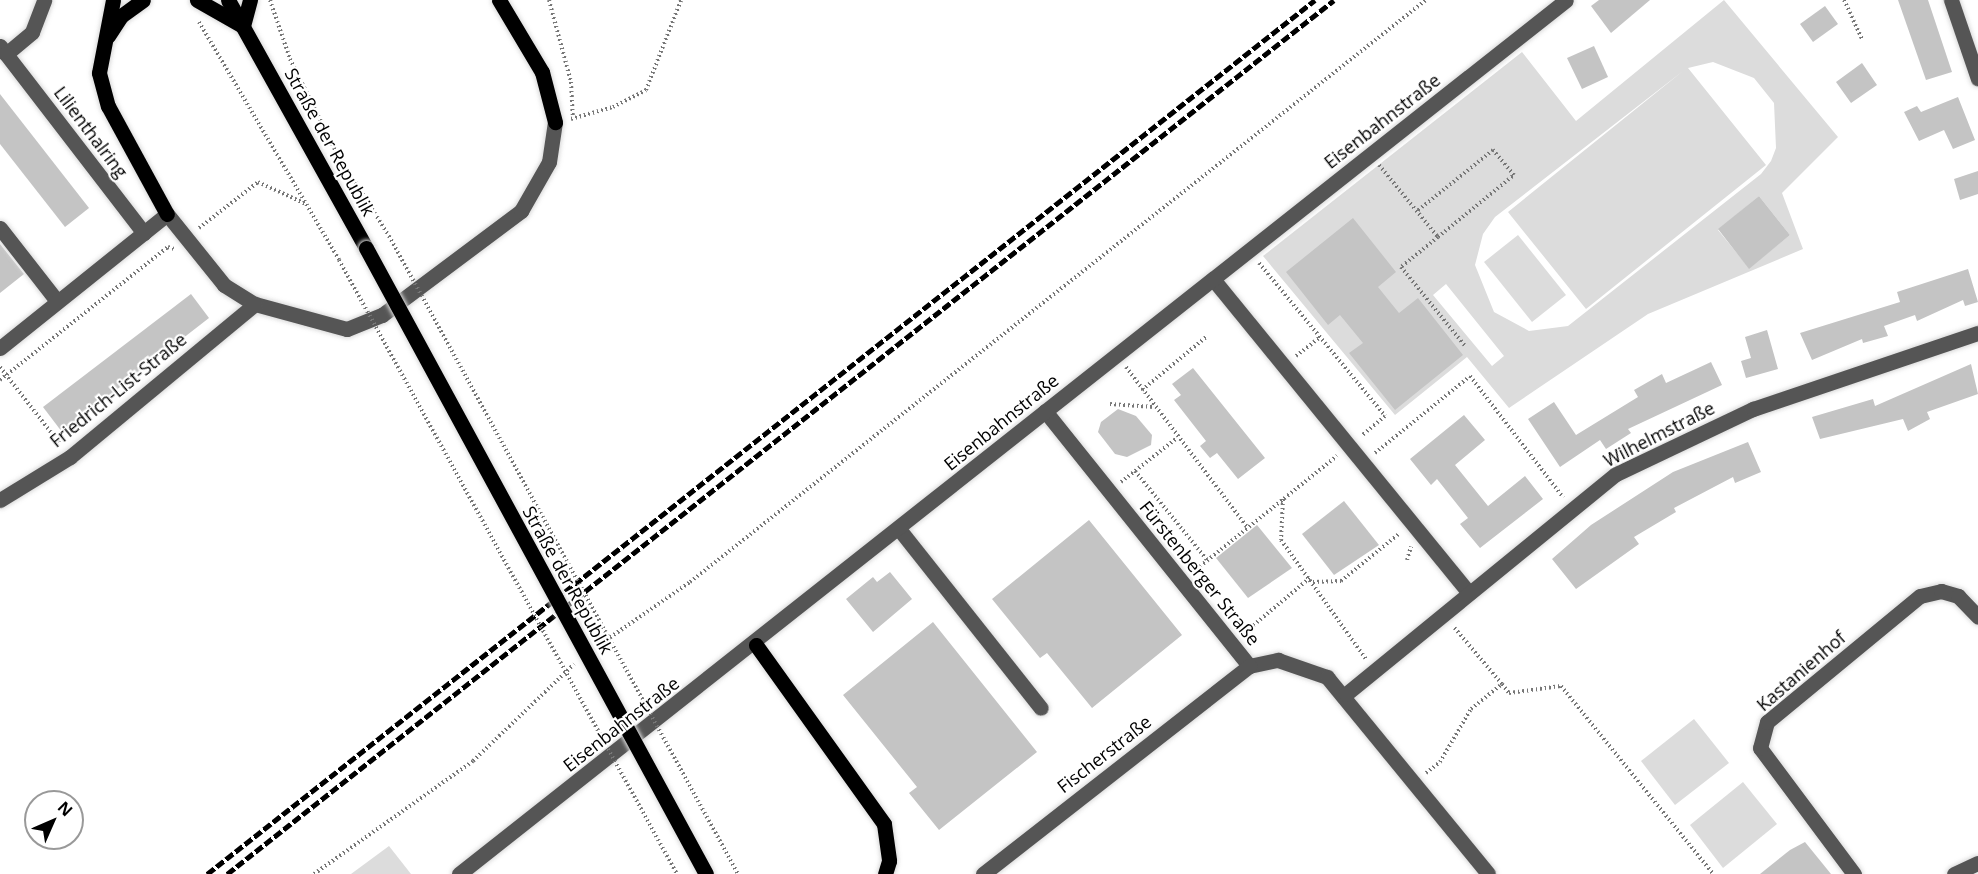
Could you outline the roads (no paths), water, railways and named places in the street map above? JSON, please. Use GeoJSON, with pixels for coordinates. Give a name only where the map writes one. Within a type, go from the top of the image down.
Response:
{"type":"FeatureCollection","features":[{"type":"Feature","properties":{"kind":"main road"},"geometry":{"type":"LineString","coordinates":[[113,0],[100,49],[99,73],[108,106],[167,214]]}},
{"type":"Feature","properties":{"kind":"main road"},"geometry":{"type":"LineString","coordinates":[[100,49],[121,16],[143,0]]}},
{"type":"Feature","properties":{"kind":"main road"},"geometry":{"type":"LineString","coordinates":[[197,0],[243,26],[250,0]]}},
{"type":"Feature","properties":{"kind":"main road","name":"Straße der Republik"},"geometry":{"type":"LineString","coordinates":[[228,0],[366,248],[706,874]]}},
{"type":"Feature","properties":{"kind":"main road"},"geometry":{"type":"LineString","coordinates":[[499,0],[542,72],[555,122]]}},
{"type":"Feature","properties":{"kind":"main road"},"geometry":{"type":"LineString","coordinates":[[756,645],[884,824],[889,861],[885,874]]}},
{"type":"Feature","properties":{"kind":"street","name":"Lilienthalring"},"geometry":{"type":"LineString","coordinates":[[44,0],[32,32],[3,50],[144,233]]}},
{"type":"Feature","properties":{"kind":"street","name":"Eisenbahnstraße"},"geometry":{"type":"LineString","coordinates":[[459,874],[756,645],[1045,411],[1566,0]]}},
{"type":"Feature","properties":{"kind":"street"},"geometry":{"type":"LineString","coordinates":[[1951,0],[1978,78]]}},
{"type":"Feature","properties":{"kind":"street"},"geometry":{"type":"LineString","coordinates":[[0,348],[167,214],[224,285],[255,304],[347,329],[382,315],[521,211],[546,170],[555,122]]}},
{"type":"Feature","properties":{"kind":"street"},"geometry":{"type":"LineString","coordinates":[[0,228],[57,301]]}},
{"type":"Feature","properties":{"kind":"street"},"geometry":{"type":"LineString","coordinates":[[1213,279],[1469,593]]}},
{"type":"Feature","properties":{"kind":"street","name":"Friedrich-List-Straße"},"geometry":{"type":"LineString","coordinates":[[0,500],[70,457],[255,304]]}},
{"type":"Feature","properties":{"kind":"street","name":"Wilhelmstraße"},"geometry":{"type":"LineString","coordinates":[[1346,694],[1616,474],[1754,408],[1978,333]]}},
{"type":"Feature","properties":{"kind":"street","name":"Fürstenberger Straße"},"geometry":{"type":"LineString","coordinates":[[1045,411],[1249,666],[1278,660],[1308,667],[1346,694],[1488,874]]}},
{"type":"Feature","properties":{"kind":"street"},"geometry":{"type":"LineString","coordinates":[[900,529],[1041,708]]}},
{"type":"Feature","properties":{"kind":"street","name":"Kastanienhof"},"geometry":{"type":"LineString","coordinates":[[1854,874],[1760,748],[1767,722],[1920,596],[1958,596],[1978,617]]}},
{"type":"Feature","properties":{"kind":"street","name":"Fischerstraße"},"geometry":{"type":"LineString","coordinates":[[983,874],[1249,666]]}},
{"type":"Feature","properties":{"kind":"street"},"geometry":{"type":"LineString","coordinates":[[1954,874],[1974,868]]}},
{"type":"Feature","properties":{"kind":"railway"},"geometry":{"type":"LineString","coordinates":[[207,874],[1315,0]]}},
{"type":"Feature","properties":{"kind":"railway"},"geometry":{"type":"LineString","coordinates":[[227,874],[1334,0]]}}]}
